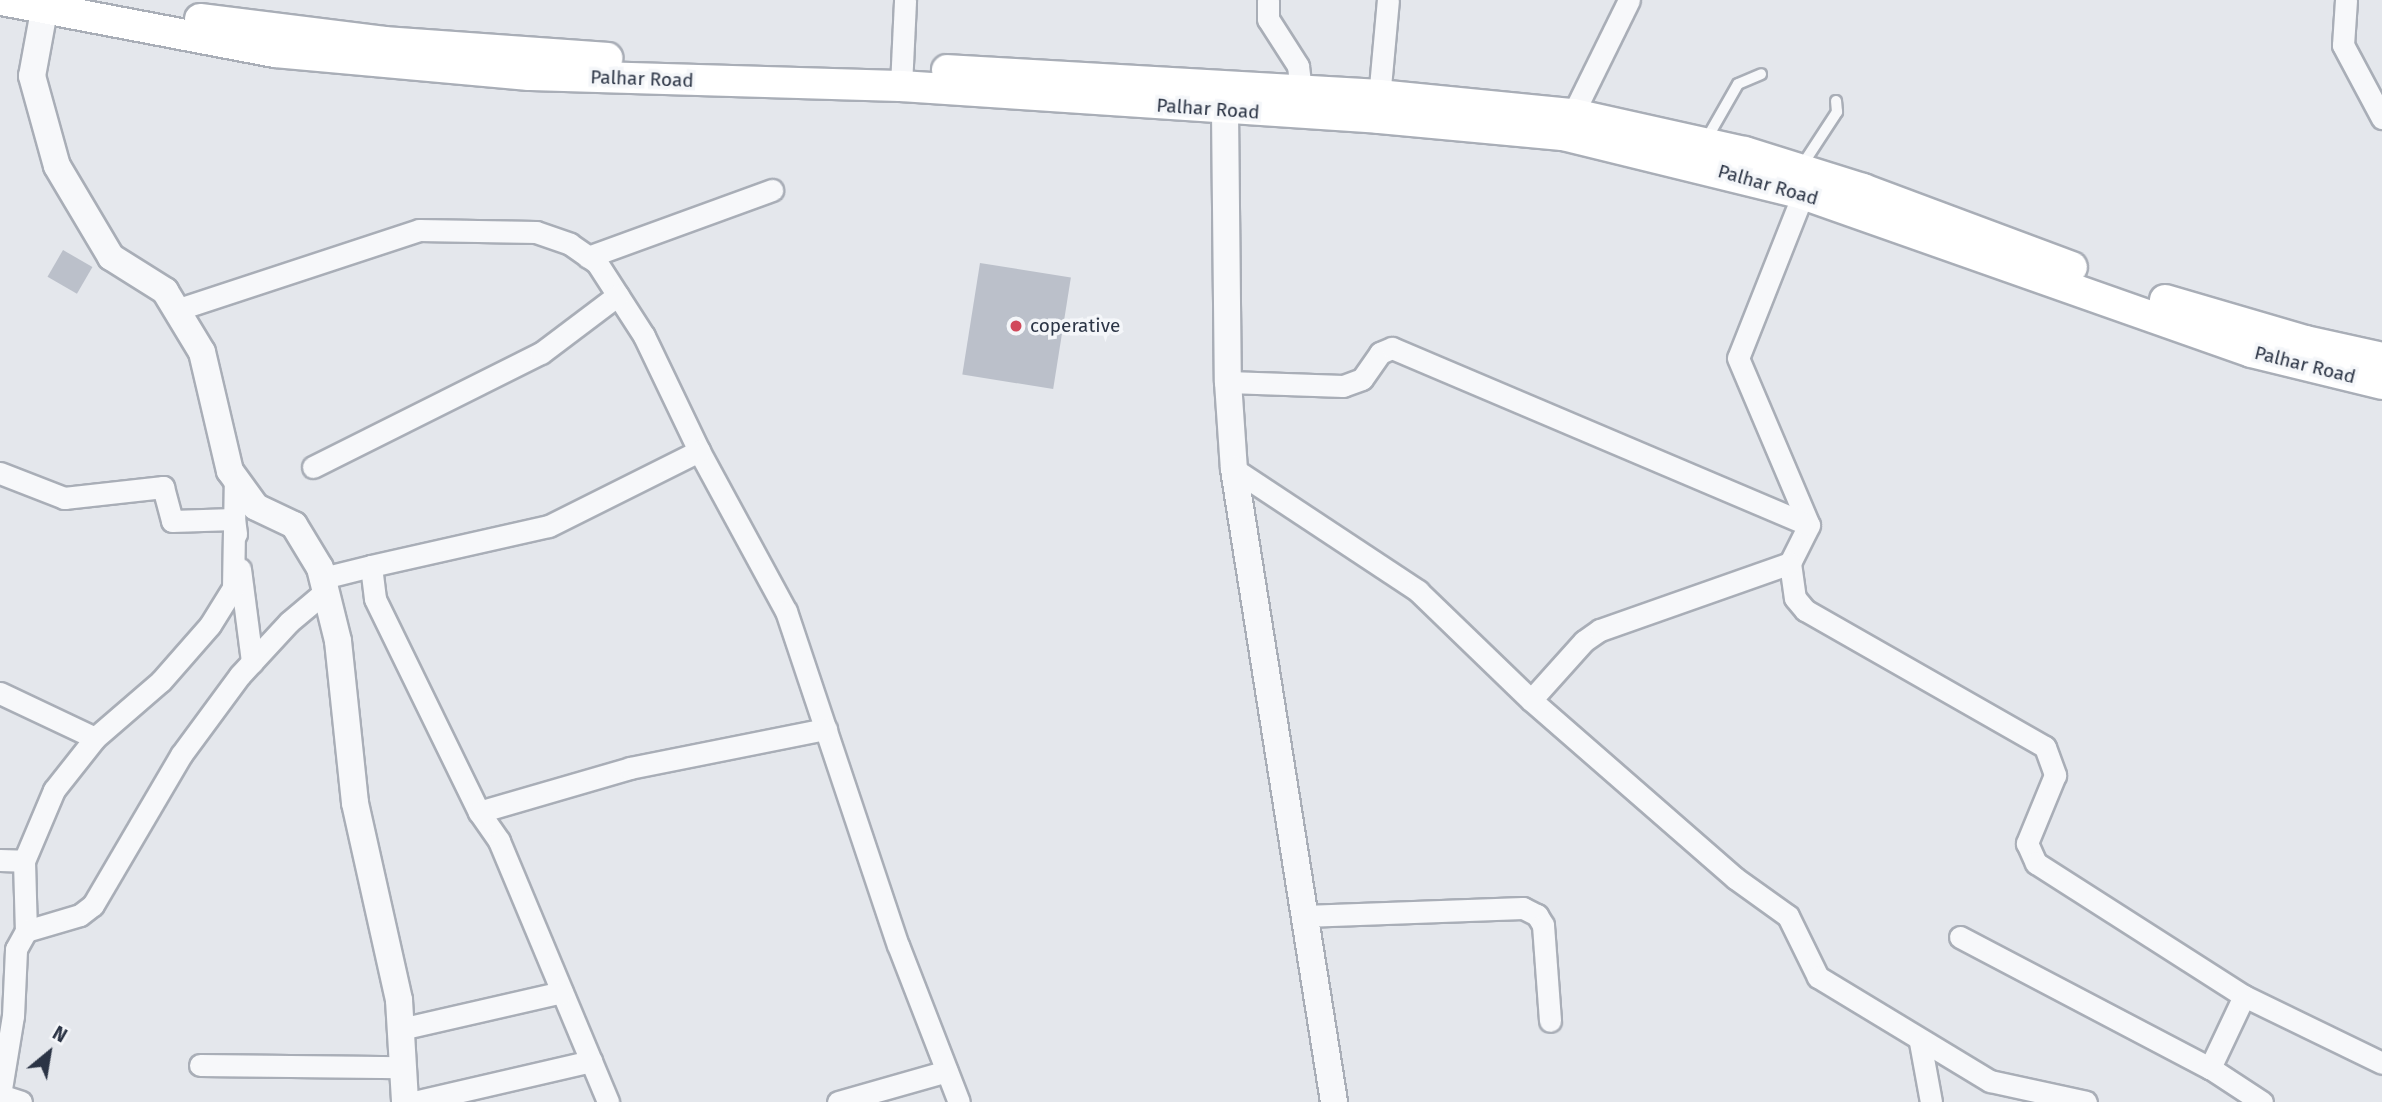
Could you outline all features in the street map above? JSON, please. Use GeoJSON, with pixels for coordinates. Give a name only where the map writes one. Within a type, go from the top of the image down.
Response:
{"type":"FeatureCollection","features":[{"type":"Feature","properties":{"kind":"main road","name":"Palhar Road"},"geometry":{"type":"LineString","coordinates":[[2,0],[44,5],[275,52],[529,75],[902,77],[1225,111],[1378,106]]}},
{"type":"Feature","properties":{"kind":"main road","name":"Palhar Road"},"geometry":{"type":"LineString","coordinates":[[100,0],[184,18],[385,42],[902,77],[1301,91],[1378,106],[1568,124],[1704,143],[2251,352],[2382,384]]}},
{"type":"Feature","properties":{"kind":"main road","name":"Palhar Road"},"geometry":{"type":"LineString","coordinates":[[1568,124],[1802,182],[2186,308],[2382,358]]}},
{"type":"Feature","properties":{"kind":"street"},"geometry":{"type":"LineString","coordinates":[[902,77],[905,0]]}},
{"type":"Feature","properties":{"kind":"street"},"geometry":{"type":"LineString","coordinates":[[1268,0],[1268,19],[1295,60],[1301,91]]}},
{"type":"Feature","properties":{"kind":"street"},"geometry":{"type":"LineString","coordinates":[[1378,106],[1388,0]]}},
{"type":"Feature","properties":{"kind":"street"},"geometry":{"type":"LineString","coordinates":[[1568,124],[1629,0]]}},
{"type":"Feature","properties":{"kind":"street"},"geometry":{"type":"LineString","coordinates":[[2346,0],[2343,45],[2382,118]]}},
{"type":"Feature","properties":{"kind":"street"},"geometry":{"type":"LineString","coordinates":[[21,1102],[0,1095],[13,1016],[16,949],[26,931],[24,861],[54,790],[95,738],[161,681],[210,625],[233,588],[235,478],[202,352],[165,291],[111,257],[57,166],[32,76],[44,5]]}},
{"type":"Feature","properties":{"kind":"street"},"geometry":{"type":"LineString","coordinates":[[1225,111],[1228,382],[1234,469],[1334,1102]]}},
{"type":"Feature","properties":{"kind":"street"},"geometry":{"type":"LineString","coordinates":[[1802,182],[1738,358],[1809,525],[1790,563],[1795,598],[1805,610],[2045,747],[2055,775],[2027,843],[2036,863],[2244,996],[2382,1063]]}},
{"type":"Feature","properties":{"kind":"street"},"geometry":{"type":"LineString","coordinates":[[588,257],[772,190]]}},
{"type":"Feature","properties":{"kind":"street"},"geometry":{"type":"LineString","coordinates":[[176,310],[419,230],[536,232],[588,257],[618,295],[644,336],[699,451],[786,611],[898,945],[959,1102]]}},
{"type":"Feature","properties":{"kind":"street"},"geometry":{"type":"LineString","coordinates":[[313,467],[541,353],[618,295]]}},
{"type":"Feature","properties":{"kind":"street"},"geometry":{"type":"LineString","coordinates":[[1228,382],[1343,386],[1362,379],[1380,353],[1392,348],[1809,525]]}},
{"type":"Feature","properties":{"kind":"street"},"geometry":{"type":"LineString","coordinates":[[26,931],[80,915],[93,905],[181,755],[252,662],[324,585],[371,566],[549,526],[699,451]]}},
{"type":"Feature","properties":{"kind":"street"},"geometry":{"type":"LineString","coordinates":[[1234,469],[1418,591],[1531,701],[1735,878],[1788,916],[1818,977],[1920,1042],[1990,1081],[2086,1102]]}},
{"type":"Feature","properties":{"kind":"street"},"geometry":{"type":"LineString","coordinates":[[0,473],[64,498],[163,487],[172,521],[234,519]]}},
{"type":"Feature","properties":{"kind":"street"},"geometry":{"type":"LineString","coordinates":[[235,478],[256,507],[294,525],[324,585],[338,641],[355,803],[399,1000],[405,1102]]}},
{"type":"Feature","properties":{"kind":"street"},"geometry":{"type":"LineString","coordinates":[[234,519],[252,662]]}},
{"type":"Feature","properties":{"kind":"street"},"geometry":{"type":"LineString","coordinates":[[1531,701],[1584,641],[1600,630],[1790,563]]}},
{"type":"Feature","properties":{"kind":"street"},"geometry":{"type":"LineString","coordinates":[[371,566],[375,599],[479,812],[499,841],[608,1102]]}},
{"type":"Feature","properties":{"kind":"street"},"geometry":{"type":"LineString","coordinates":[[0,693],[95,738]]}},
{"type":"Feature","properties":{"kind":"street"},"geometry":{"type":"LineString","coordinates":[[479,812],[630,768],[826,729]]}},
{"type":"Feature","properties":{"kind":"street"},"geometry":{"type":"LineString","coordinates":[[0,860],[24,861]]}},
{"type":"Feature","properties":{"kind":"street"},"geometry":{"type":"LineString","coordinates":[[1304,916],[1523,908],[1537,915],[1543,925],[1550,1021]]}},
{"type":"Feature","properties":{"kind":"street"},"geometry":{"type":"LineString","coordinates":[[1960,937],[2210,1068],[2262,1102]]}},
{"type":"Feature","properties":{"kind":"street"},"geometry":{"type":"LineString","coordinates":[[401,1029],[562,992]]}},
{"type":"Feature","properties":{"kind":"street"},"geometry":{"type":"LineString","coordinates":[[2210,1068],[2244,996]]}},
{"type":"Feature","properties":{"kind":"street"},"geometry":{"type":"LineString","coordinates":[[1920,1042],[1931,1102]]}},
{"type":"Feature","properties":{"kind":"street"},"geometry":{"type":"LineString","coordinates":[[414,1102],[591,1062]]}},
{"type":"Feature","properties":{"kind":"street"},"geometry":{"type":"LineString","coordinates":[[200,1065],[403,1068]]}},
{"type":"Feature","properties":{"kind":"street"},"geometry":{"type":"LineString","coordinates":[[838,1102],[947,1072]]}},
{"type":"Feature","properties":{"kind":"lane"},"geometry":{"type":"LineString","coordinates":[[1704,143],[1738,85],[1761,74]]}},
{"type":"Feature","properties":{"kind":"lane"},"geometry":{"type":"LineString","coordinates":[[1802,182],[1837,112],[1836,101]]}},
{"type":"Feature","properties":{"kind":"building"},"geometry":{"type":"Polygon","coordinates":[[[63,250],[92,267],[77,294],[48,277],[63,250]]]}},
{"type":"Feature","properties":{"kind":"building","name":"coperative"},"geometry":{"type":"Polygon","coordinates":[[[980,263],[1071,277],[1053,389],[962,375],[980,263]]]}},
{"type":"Feature","properties":{"kind":"place","name":"coperative"},"geometry":{"type":"Point","coordinates":[1016,326]}}]}
